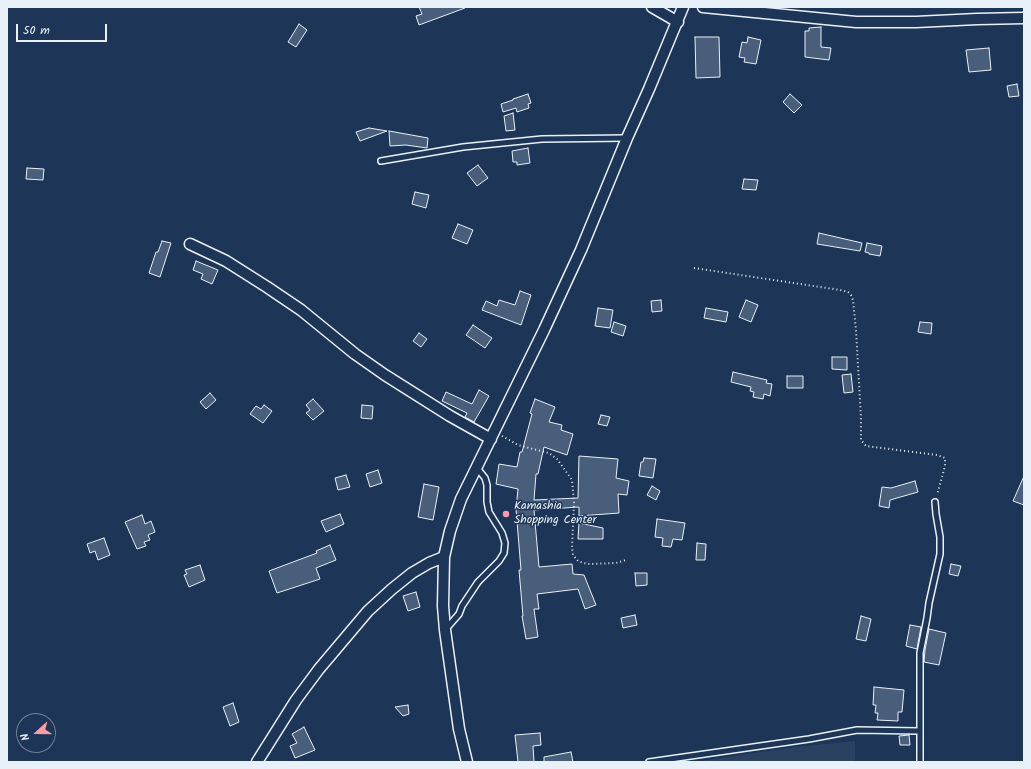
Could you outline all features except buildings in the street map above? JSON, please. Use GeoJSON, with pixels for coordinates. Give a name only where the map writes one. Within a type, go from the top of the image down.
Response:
{"type":"FeatureCollection","features":[{"type":"Feature","properties":{"kind":"street"},"geometry":{"type":"LineString","coordinates":[[652,7],[678,22]]}},
{"type":"Feature","properties":{"kind":"street"},"geometry":{"type":"LineString","coordinates":[[466,762],[459,729],[443,606],[444,558],[450,531],[461,499],[581,250],[683,7]]}},
{"type":"Feature","properties":{"kind":"street"},"geometry":{"type":"LineString","coordinates":[[703,7],[856,22],[916,22],[1024,18]]}},
{"type":"Feature","properties":{"kind":"street"},"geometry":{"type":"LineString","coordinates":[[190,244],[226,261],[267,287],[300,310],[355,354],[385,375],[450,416],[492,436]]}},
{"type":"Feature","properties":{"kind":"street"},"geometry":{"type":"LineString","coordinates":[[257,762],[319,669],[368,611],[412,573],[429,563],[444,558]]}},
{"type":"Feature","properties":{"kind":"lane"},"geometry":{"type":"LineString","coordinates":[[381,162],[463,147],[542,139],[627,138]]}},
{"type":"Feature","properties":{"kind":"lane"},"geometry":{"type":"LineString","coordinates":[[445,630],[459,614],[462,606],[478,582],[504,554],[505,543],[502,533],[489,512],[485,478],[476,468]]}},
{"type":"Feature","properties":{"kind":"lane"},"geometry":{"type":"LineString","coordinates":[[920,762],[920,653],[940,554],[940,537],[935,502]]}},
{"type":"Feature","properties":{"kind":"lane"},"geometry":{"type":"LineString","coordinates":[[649,762],[808,739],[857,730],[920,731]]}},
{"type":"Feature","properties":{"kind":"path"},"geometry":{"type":"LineString","coordinates":[[694,268],[848,292],[853,300],[856,330],[861,440],[866,446],[937,455],[945,458],[945,466],[935,502]]}},
{"type":"Feature","properties":{"kind":"path"},"geometry":{"type":"LineString","coordinates":[[492,436],[549,453],[557,459],[572,480],[574,502],[572,548],[578,561],[590,564],[616,563],[626,560]]}},
{"type":"Feature","properties":{"kind":"shaded area"},"geometry":{"type":"Polygon","coordinates":[[[855,741],[855,762],[694,762],[795,747],[855,741]]]}},
{"type":"Feature","properties":{"kind":"place","name":"Kamashia Shopping Center"},"geometry":{"type":"Point","coordinates":[506,514]}}]}
